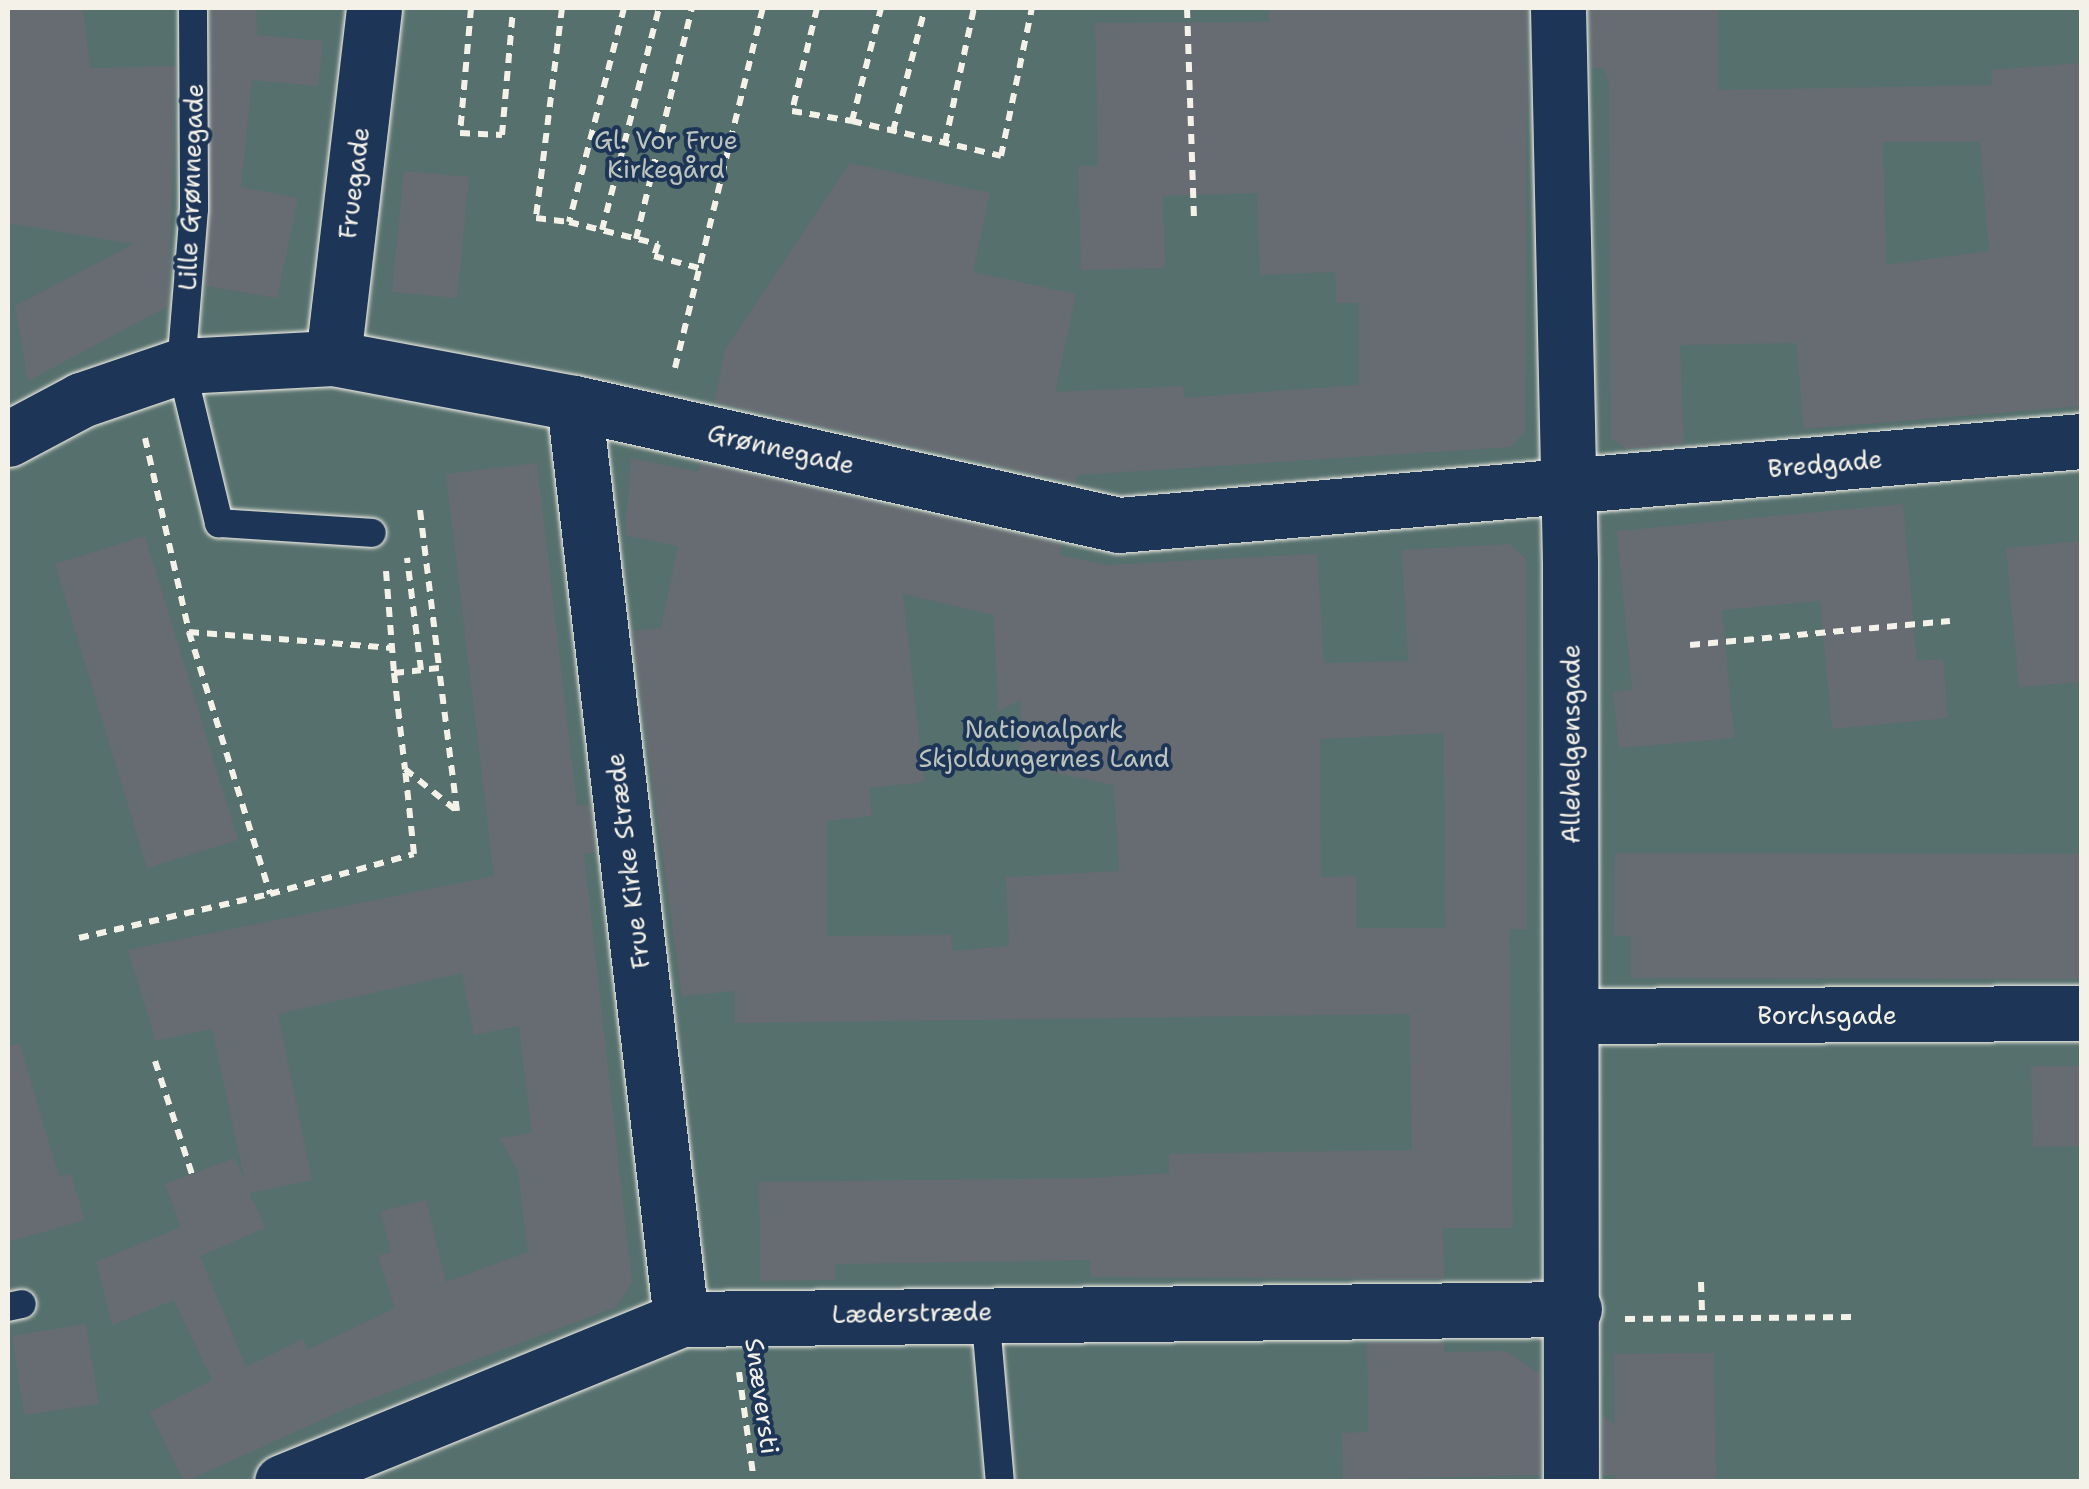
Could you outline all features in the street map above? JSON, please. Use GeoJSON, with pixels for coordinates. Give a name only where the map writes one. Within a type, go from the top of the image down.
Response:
{"type":"FeatureCollection","features":[{"type":"Feature","properties":{"kind":"street","name":"Fruegade"},"geometry":{"type":"LineString","coordinates":[[333,358],[374,8]]}},
{"type":"Feature","properties":{"kind":"street","name":"Allehelgensgade"},"geometry":{"type":"LineString","coordinates":[[1558,8],[1569,488],[1574,1016],[1571,1482]]}},
{"type":"Feature","properties":{"kind":"street","name":"Grønnegade"},"geometry":{"type":"LineString","coordinates":[[8,440],[157,374],[333,358],[574,403],[1119,525],[1569,488]]}},
{"type":"Feature","properties":{"kind":"street","name":"Frue Kirke Stræde"},"geometry":{"type":"LineString","coordinates":[[574,403],[706,1317]]}},
{"type":"Feature","properties":{"kind":"street","name":"Bredgade"},"geometry":{"type":"LineString","coordinates":[[1569,488],[2082,440]]}},
{"type":"Feature","properties":{"kind":"street","name":"Borchsgade"},"geometry":{"type":"LineString","coordinates":[[1574,1016],[2082,1013]]}},
{"type":"Feature","properties":{"kind":"street","name":"Læderstræde"},"geometry":{"type":"LineString","coordinates":[[282,1482],[706,1317],[986,1312],[1574,1314]]}},
{"type":"Feature","properties":{"kind":"lane","name":"Lille Grønnegade"},"geometry":{"type":"LineString","coordinates":[[192,8],[194,209],[157,374],[218,523],[378,541]]}},
{"type":"Feature","properties":{"kind":"lane"},"geometry":{"type":"LineString","coordinates":[[986,1312],[1000,1482]]}},
{"type":"Feature","properties":{"kind":"path"},"geometry":{"type":"LineString","coordinates":[[471,8],[460,133],[502,134],[513,8]]}},
{"type":"Feature","properties":{"kind":"path"},"geometry":{"type":"LineString","coordinates":[[562,8],[536,218],[658,244],[654,256],[699,268]]}},
{"type":"Feature","properties":{"kind":"path"},"geometry":{"type":"LineString","coordinates":[[568,222],[624,8]]}},
{"type":"Feature","properties":{"kind":"path"},"geometry":{"type":"LineString","coordinates":[[602,230],[659,8]]}},
{"type":"Feature","properties":{"kind":"path"},"geometry":{"type":"LineString","coordinates":[[636,239],[692,8]]}},
{"type":"Feature","properties":{"kind":"path"},"geometry":{"type":"LineString","coordinates":[[661,422],[763,8]]}},
{"type":"Feature","properties":{"kind":"path"},"geometry":{"type":"LineString","coordinates":[[817,8],[792,110],[1001,156],[1032,8]]}},
{"type":"Feature","properties":{"kind":"path"},"geometry":{"type":"LineString","coordinates":[[852,121],[881,8]]}},
{"type":"Feature","properties":{"kind":"path"},"geometry":{"type":"LineString","coordinates":[[893,131],[925,8]]}},
{"type":"Feature","properties":{"kind":"path"},"geometry":{"type":"LineString","coordinates":[[945,143],[974,8]]}},
{"type":"Feature","properties":{"kind":"path"},"geometry":{"type":"LineString","coordinates":[[1187,8],[1194,218]]}},
{"type":"Feature","properties":{"kind":"path"},"geometry":{"type":"LineString","coordinates":[[157,374],[189,632],[270,894]]}},
{"type":"Feature","properties":{"kind":"path"},"geometry":{"type":"LineString","coordinates":[[405,768],[457,811],[420,510]]}},
{"type":"Feature","properties":{"kind":"path"},"geometry":{"type":"LineString","coordinates":[[78,938],[270,894],[414,854],[378,541],[406,550],[421,670]]}},
{"type":"Feature","properties":{"kind":"path"},"geometry":{"type":"LineString","coordinates":[[1690,645],[1950,621]]}},
{"type":"Feature","properties":{"kind":"path"},"geometry":{"type":"LineString","coordinates":[[189,632],[392,648]]}},
{"type":"Feature","properties":{"kind":"path"},"geometry":{"type":"LineString","coordinates":[[394,673],[439,668]]}},
{"type":"Feature","properties":{"kind":"path"},"geometry":{"type":"LineString","coordinates":[[155,1061],[192,1174]]}},
{"type":"Feature","properties":{"kind":"path"},"geometry":{"type":"LineString","coordinates":[[1701,1282],[1702,1318]]}},
{"type":"Feature","properties":{"kind":"path"},"geometry":{"type":"LineString","coordinates":[[1574,1314],[1851,1317]]}},
{"type":"Feature","properties":{"kind":"path","name":"Snæversti"},"geometry":{"type":"LineString","coordinates":[[706,1317],[754,1482]]}},
{"type":"Feature","properties":{"kind":"green space","name":"Nationalpark Skjoldungernes Land"},"geometry":{"type":"Polygon","coordinates":[[[8,8],[2081,8],[2081,1481],[8,1482],[8,8]]]}},
{"type":"Feature","properties":{"kind":"building"},"geometry":{"type":"Polygon","coordinates":[[[8,8],[83,8],[90,68],[176,66],[168,306],[28,381],[15,306],[134,244],[8,223],[8,8]]]}},
{"type":"Feature","properties":{"kind":"building"},"geometry":{"type":"Polygon","coordinates":[[[210,8],[256,8],[257,35],[323,41],[318,86],[252,80],[241,187],[298,198],[277,298],[205,286],[210,8]]]}},
{"type":"Feature","properties":{"kind":"building"},"geometry":{"type":"Polygon","coordinates":[[[1269,8],[1527,8],[1525,431],[1511,447],[1077,475],[1075,483],[714,402],[726,348],[850,163],[990,193],[973,272],[1076,294],[1055,392],[1183,386],[1184,398],[1359,385],[1359,303],[1336,303],[1335,272],[1260,275],[1257,193],[1163,196],[1165,268],[1081,270],[1078,166],[1098,166],[1095,23],[1269,22],[1269,8]]]}},
{"type":"Feature","properties":{"kind":"building"},"geometry":{"type":"Polygon","coordinates":[[[1589,8],[1718,10],[1718,90],[1992,85],[1991,70],[2082,63],[2082,406],[1804,429],[1796,343],[1680,345],[1684,444],[1627,449],[1611,439],[1609,85],[1604,68],[1591,68],[1589,8]],[[1883,142],[1886,265],[1989,251],[1980,142],[1883,142]]]}},
{"type":"Feature","properties":{"kind":"building"},"geometry":{"type":"Polygon","coordinates":[[[404,171],[469,177],[457,298],[392,292],[404,171]]]}},
{"type":"Feature","properties":{"kind":"building"},"geometry":{"type":"Polygon","coordinates":[[[631,458],[698,472],[700,463],[1062,544],[1060,555],[1106,565],[1317,554],[1324,663],[1408,661],[1402,550],[1510,544],[1526,559],[1527,729],[1527,929],[1509,929],[1513,1228],[1443,1228],[1444,1279],[1091,1277],[1090,1260],[835,1264],[835,1280],[760,1281],[759,1182],[1089,1178],[1169,1173],[1169,1154],[1412,1150],[1410,1014],[735,1023],[735,991],[682,996],[632,631],[661,628],[678,546],[625,535],[631,458]],[[903,594],[924,782],[869,788],[872,816],[827,821],[827,936],[951,935],[953,951],[1009,946],[1006,877],[1119,871],[1114,785],[1021,766],[1021,700],[998,711],[994,615],[903,594]],[[1444,733],[1320,739],[1321,877],[1356,876],[1356,928],[1445,928],[1444,733]]]}},
{"type":"Feature","properties":{"kind":"building"},"geometry":{"type":"Polygon","coordinates":[[[537,463],[577,806],[590,805],[595,852],[584,854],[632,1282],[616,1307],[350,1407],[184,1482],[150,1412],[212,1380],[174,1300],[112,1325],[96,1262],[181,1227],[165,1184],[235,1158],[245,1181],[212,1029],[156,1041],[128,950],[494,876],[446,474],[537,463]],[[462,973],[278,1014],[312,1180],[250,1193],[265,1228],[200,1256],[246,1367],[303,1339],[308,1350],[395,1308],[378,1256],[391,1252],[381,1211],[426,1200],[446,1282],[528,1252],[518,1170],[499,1138],[532,1133],[519,1026],[474,1035],[462,973]]]}},
{"type":"Feature","properties":{"kind":"building"},"geometry":{"type":"Polygon","coordinates":[[[1903,504],[1917,661],[1943,659],[1948,718],[1832,729],[1820,601],[1722,610],[1734,738],[1619,748],[1613,692],[1632,690],[1617,531],[1903,504]]]}},
{"type":"Feature","properties":{"kind":"building"},"geometry":{"type":"Polygon","coordinates":[[[145,536],[238,840],[147,868],[55,564],[145,536]]]}},
{"type":"Feature","properties":{"kind":"building"},"geometry":{"type":"Polygon","coordinates":[[[2082,541],[2082,682],[2019,687],[2006,548],[2082,541]]]}},
{"type":"Feature","properties":{"kind":"building"},"geometry":{"type":"Polygon","coordinates":[[[1615,853],[2082,854],[2082,979],[1631,978],[1631,936],[1614,936],[1615,853]]]}},
{"type":"Feature","properties":{"kind":"building"},"geometry":{"type":"Polygon","coordinates":[[[20,1044],[59,1177],[71,1174],[85,1220],[8,1242],[8,1046],[20,1044]]]}},
{"type":"Feature","properties":{"kind":"building"},"geometry":{"type":"Polygon","coordinates":[[[2031,1066],[2082,1066],[2082,1146],[2033,1147],[2031,1066]]]}},
{"type":"Feature","properties":{"kind":"building"},"geometry":{"type":"Polygon","coordinates":[[[86,1324],[99,1404],[24,1415],[12,1336],[86,1324]]]}},
{"type":"Feature","properties":{"kind":"building"},"geometry":{"type":"Polygon","coordinates":[[[1444,1342],[1444,1352],[1506,1351],[1540,1374],[1540,1475],[1343,1480],[1342,1433],[1368,1432],[1367,1343],[1444,1342]]]}},
{"type":"Feature","properties":{"kind":"building"},"geometry":{"type":"Polygon","coordinates":[[[1714,1353],[1716,1482],[1616,1482],[1615,1475],[1602,1475],[1602,1416],[1615,1425],[1614,1354],[1714,1353]]]}},
{"type":"Feature","properties":{"kind":"park label","name":"Gl. Vor Frue Kirkegård"},"geometry":{"type":"Point","coordinates":[666,156]}}]}
